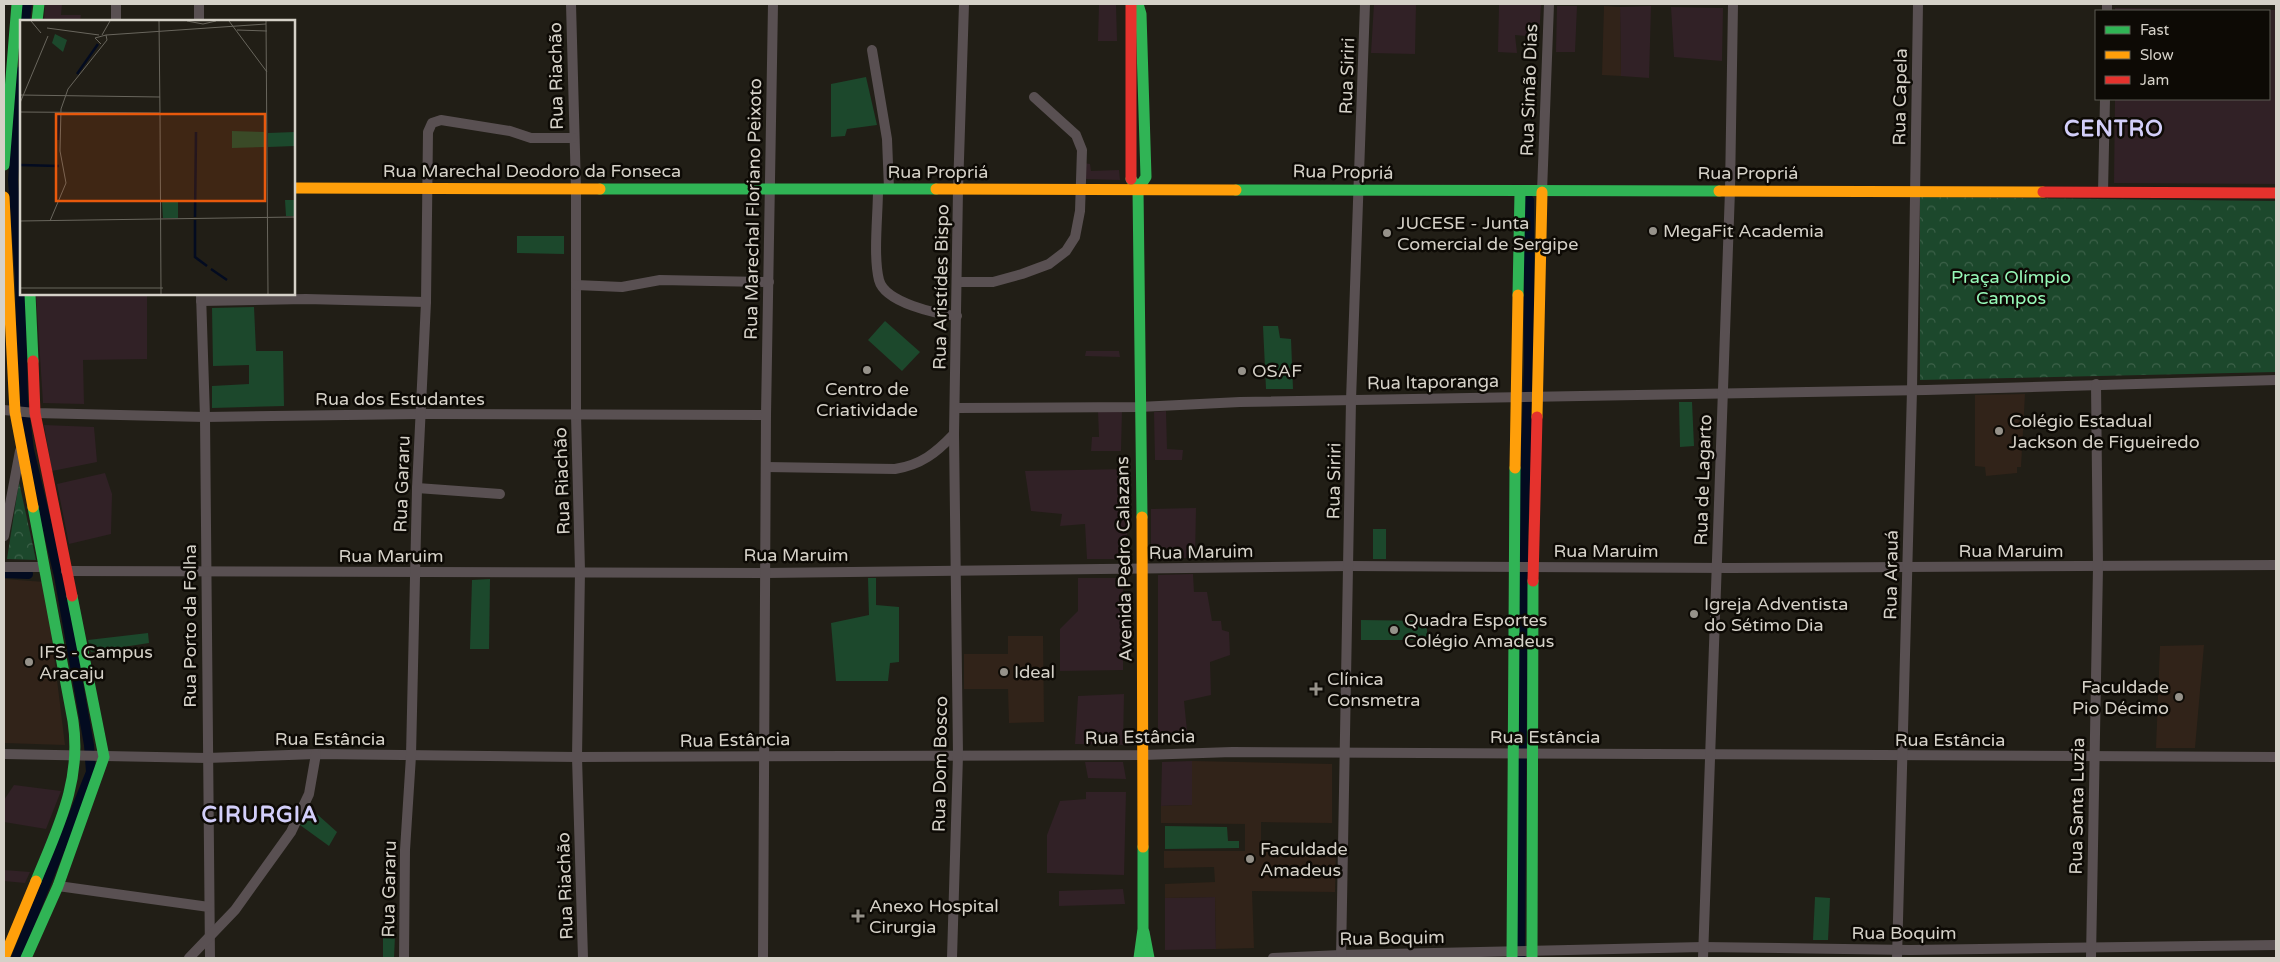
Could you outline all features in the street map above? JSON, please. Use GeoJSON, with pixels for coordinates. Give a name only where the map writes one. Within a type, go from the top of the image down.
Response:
{"type":"FeatureCollection","features":[{"type":"Feature","properties":{"kind":"street"},"geometry":{"type":"LineString","coordinates":[[4,165],[17,4]]}},
{"type":"Feature","properties":{"kind":"street"},"geometry":{"type":"LineString","coordinates":[[37,20],[39,4]]}},
{"type":"Feature","properties":{"kind":"street"},"geometry":{"type":"LineString","coordinates":[[116,4],[116,20]]}},
{"type":"Feature","properties":{"kind":"street"},"geometry":{"type":"LineString","coordinates":[[199,4],[199,20]]}},
{"type":"Feature","properties":{"kind":"street","name":"Rua Riachão"},"geometry":{"type":"LineString","coordinates":[[571,4],[573,138],[576,188],[576,415],[580,571],[577,757],[583,958]]}},
{"type":"Feature","properties":{"kind":"street","name":"Rua Marechal Floriano Peixoto"},"geometry":{"type":"LineString","coordinates":[[763,958],[766,414],[773,4]]}},
{"type":"Feature","properties":{"kind":"street","name":"Rua Aristídes Bispo"},"geometry":{"type":"LineString","coordinates":[[957,570],[954,434],[958,282],[958,190],[964,4]]}},
{"type":"Feature","properties":{"kind":"street","name":"Avenida Pedro Calazans"},"geometry":{"type":"LineString","coordinates":[[1131,4],[1130,177],[1138,189],[1143,755],[1143,929],[1139,958]]}},
{"type":"Feature","properties":{"kind":"street","name":"Avenida Pedro Calazans"},"geometry":{"type":"LineString","coordinates":[[1138,4],[1141,14],[1146,177],[1138,189]]}},
{"type":"Feature","properties":{"kind":"street","name":"Rua Siriri"},"geometry":{"type":"LineString","coordinates":[[1341,956],[1351,400],[1366,4]]}},
{"type":"Feature","properties":{"kind":"street","name":"Rua Simão Dias"},"geometry":{"type":"LineString","coordinates":[[1542,192],[1549,4]]}},
{"type":"Feature","properties":{"kind":"street","name":"Rua de Lagarto"},"geometry":{"type":"LineString","coordinates":[[1703,958],[1730,190],[1733,4]]}},
{"type":"Feature","properties":{"kind":"street","name":"Rua Capela"},"geometry":{"type":"LineString","coordinates":[[1916,192],[1918,4]]}},
{"type":"Feature","properties":{"kind":"street"},"geometry":{"type":"LineString","coordinates":[[872,50],[886,139],[879,280],[884,288],[916,308],[935,314],[957,316]]}},
{"type":"Feature","properties":{"kind":"street"},"geometry":{"type":"LineString","coordinates":[[958,282],[993,282],[1049,264],[1060,255],[1075,237],[1082,189],[1080,142],[1076,135],[1034,97]]}},
{"type":"Feature","properties":{"kind":"street"},"geometry":{"type":"LineString","coordinates":[[2103,192],[2105,100]]}},
{"type":"Feature","properties":{"kind":"street","name":"Rua Gararu"},"geometry":{"type":"LineString","coordinates":[[404,958],[405,850],[411,756],[417,488],[426,302],[428,132],[432,123],[441,120],[510,131],[531,138],[573,138]]}},
{"type":"Feature","properties":{"kind":"street","name":"Rua Simão Dias"},"geometry":{"type":"LineString","coordinates":[[1523,194],[1543,178]]}},
{"type":"Feature","properties":{"kind":"street","name":"Rua Marechal Deodoro da Fonseca"},"geometry":{"type":"LineString","coordinates":[[295,188],[770,190]]}},
{"type":"Feature","properties":{"kind":"street","name":"Rua Propriá"},"geometry":{"type":"LineString","coordinates":[[770,190],[1360,189],[1523,194],[1542,192],[1730,190],[1916,192]]}},
{"type":"Feature","properties":{"kind":"street"},"geometry":{"type":"LineString","coordinates":[[1522,954],[1523,567],[1528,396],[1542,192]]}},
{"type":"Feature","properties":{"kind":"street"},"geometry":{"type":"LineString","coordinates":[[1916,192],[2276,193]]}},
{"type":"Feature","properties":{"kind":"street","name":"Rua Arauá"},"geometry":{"type":"LineString","coordinates":[[1897,954],[1904,757],[1916,192]]}},
{"type":"Feature","properties":{"kind":"street"},"geometry":{"type":"LineString","coordinates":[[1522,954],[1523,567],[1528,396],[1523,194]]}},
{"type":"Feature","properties":{"kind":"street"},"geometry":{"type":"LineString","coordinates":[[4,197],[11,411],[44,567],[74,721],[79,757],[66,806],[4,958]]}},
{"type":"Feature","properties":{"kind":"street"},"geometry":{"type":"LineString","coordinates":[[576,285],[622,287],[660,280],[769,282]]}},
{"type":"Feature","properties":{"kind":"street"},"geometry":{"type":"LineString","coordinates":[[26,958],[58,886],[102,757],[34,413],[30,295]]}},
{"type":"Feature","properties":{"kind":"street"},"geometry":{"type":"LineString","coordinates":[[200,297],[426,302]]}},
{"type":"Feature","properties":{"kind":"street","name":"Rua Porto da Folha"},"geometry":{"type":"LineString","coordinates":[[200,297],[205,418],[210,958]]}},
{"type":"Feature","properties":{"kind":"street"},"geometry":{"type":"LineString","coordinates":[[1912,390],[2276,380]]}},
{"type":"Feature","properties":{"kind":"street","name":"Rua Santa Luzia"},"geometry":{"type":"LineString","coordinates":[[2092,953],[2098,567],[2096,384]]}},
{"type":"Feature","properties":{"kind":"street","name":"Rua Itaporanga"},"geometry":{"type":"LineString","coordinates":[[955,408],[1139,406],[1240,402],[1723,392],[1912,390]]}},
{"type":"Feature","properties":{"kind":"street","name":"Rua dos Estudantes"},"geometry":{"type":"LineString","coordinates":[[11,411],[205,418],[420,414],[766,414]]}},
{"type":"Feature","properties":{"kind":"street"},"geometry":{"type":"LineString","coordinates":[[766,468],[895,469],[910,466],[934,454],[954,434]]}},
{"type":"Feature","properties":{"kind":"street"},"geometry":{"type":"LineString","coordinates":[[4,536],[20,448]]}},
{"type":"Feature","properties":{"kind":"street"},"geometry":{"type":"LineString","coordinates":[[417,488],[500,494]]}},
{"type":"Feature","properties":{"kind":"street","name":"Rua Maruim"},"geometry":{"type":"LineString","coordinates":[[66,571],[415,573],[1141,570],[1349,566],[1716,568],[2276,565]]}},
{"type":"Feature","properties":{"kind":"street"},"geometry":{"type":"LineString","coordinates":[[4,567],[44,567]]}},
{"type":"Feature","properties":{"kind":"street","name":"Rua Dom Bosco"},"geometry":{"type":"LineString","coordinates":[[952,958],[958,755],[957,570]]}},
{"type":"Feature","properties":{"kind":"street","name":"Rua Estância"},"geometry":{"type":"LineString","coordinates":[[4,754],[79,757],[207,758],[316,754],[577,757],[1143,755],[1232,752],[1344,752],[1904,757],[2276,757]]}},
{"type":"Feature","properties":{"kind":"street"},"geometry":{"type":"LineString","coordinates":[[190,958],[235,910],[299,817],[310,794],[316,754]]}},
{"type":"Feature","properties":{"kind":"street"},"geometry":{"type":"LineString","coordinates":[[58,886],[209,907]]}},
{"type":"Feature","properties":{"kind":"street","name":"Avenida Pedro Calazans"},"geometry":{"type":"LineString","coordinates":[[1143,929],[1149,949],[1149,958]]}},
{"type":"Feature","properties":{"kind":"street","name":"Rua Boquim"},"geometry":{"type":"LineString","coordinates":[[1273,958],[1522,954],[1703,947],[1897,954],[2092,953],[2276,945]]}},
{"type":"Feature","properties":{"kind":"shaded area"},"geometry":{"type":"Polygon","coordinates":[[[45,4],[62,4],[61,15],[81,15],[80,20],[44,20],[45,4]]]}},
{"type":"Feature","properties":{"kind":"shaded area"},"geometry":{"type":"Polygon","coordinates":[[[1099,4],[1116,4],[1117,41],[1098,41],[1099,4]]]}},
{"type":"Feature","properties":{"kind":"shaded area"},"geometry":{"type":"Polygon","coordinates":[[[1374,4],[1416,4],[1415,54],[1371,53],[1374,4]]]}},
{"type":"Feature","properties":{"kind":"shaded area"},"geometry":{"type":"Polygon","coordinates":[[[1499,4],[1541,5],[1539,37],[1515,35],[1517,53],[1498,52],[1499,4]]]}},
{"type":"Feature","properties":{"kind":"shaded area"},"geometry":{"type":"Polygon","coordinates":[[[1557,6],[1577,6],[1575,52],[1556,52],[1557,6]]]}},
{"type":"Feature","properties":{"kind":"shaded area"},"geometry":{"type":"Polygon","coordinates":[[[1604,6],[1620,7],[1621,76],[1602,75],[1604,6]]]}},
{"type":"Feature","properties":{"kind":"shaded area"},"geometry":{"type":"Polygon","coordinates":[[[1651,6],[1649,78],[1621,76],[1620,7],[1651,6]]]}},
{"type":"Feature","properties":{"kind":"shaded area"},"geometry":{"type":"Polygon","coordinates":[[[1671,7],[1723,8],[1722,61],[1674,57],[1671,7]]]}},
{"type":"Feature","properties":{"kind":"shaded area"},"geometry":{"type":"Polygon","coordinates":[[[2115,8],[2276,10],[2276,184],[2114,183],[2115,100],[2270,100],[2270,10],[2115,10],[2115,8]]]}},
{"type":"Feature","properties":{"kind":"shaded area"},"geometry":{"type":"Polygon","coordinates":[[[1084,163],[1090,164],[1091,171],[1119,170],[1120,180],[1084,179],[1084,163]]]}},
{"type":"Feature","properties":{"kind":"shaded area"},"geometry":{"type":"Polygon","coordinates":[[[36,295],[147,295],[147,359],[83,360],[84,404],[43,403],[36,295]]]}},
{"type":"Feature","properties":{"kind":"shaded area"},"geometry":{"type":"Polygon","coordinates":[[[1086,351],[1119,351],[1120,357],[1085,356],[1086,351]]]}},
{"type":"Feature","properties":{"kind":"shaded area","name":"Colégio Estadual Jackson de Figueiredo"},"geometry":{"type":"Polygon","coordinates":[[[2025,394],[2021,467],[2017,467],[2017,473],[1986,476],[1985,467],[1975,466],[1975,395],[2025,394]]]}},
{"type":"Feature","properties":{"kind":"shaded area"},"geometry":{"type":"Polygon","coordinates":[[[1122,410],[1121,451],[1091,451],[1092,437],[1099,437],[1098,411],[1122,410]]]}},
{"type":"Feature","properties":{"kind":"shaded area"},"geometry":{"type":"Polygon","coordinates":[[[1166,411],[1167,449],[1183,450],[1182,460],[1155,460],[1154,412],[1166,411]]]}},
{"type":"Feature","properties":{"kind":"shaded area"},"geometry":{"type":"Polygon","coordinates":[[[44,425],[94,427],[97,462],[52,471],[44,425]]]}},
{"type":"Feature","properties":{"kind":"shaded area"},"geometry":{"type":"Polygon","coordinates":[[[1127,469],[1127,559],[1087,559],[1085,524],[1060,526],[1062,514],[1031,511],[1025,471],[1127,469]]]}},
{"type":"Feature","properties":{"kind":"shaded area"},"geometry":{"type":"Polygon","coordinates":[[[105,473],[112,494],[111,534],[69,544],[57,484],[105,473]]]}},
{"type":"Feature","properties":{"kind":"shaded area"},"geometry":{"type":"Polygon","coordinates":[[[1196,508],[1195,558],[1151,558],[1151,509],[1196,508]]]}},
{"type":"Feature","properties":{"kind":"shaded area"},"geometry":{"type":"Polygon","coordinates":[[[1193,574],[1194,592],[1207,592],[1212,621],[1221,621],[1222,630],[1229,632],[1230,655],[1210,662],[1211,695],[1184,701],[1188,741],[1158,740],[1158,575],[1193,574]]]}},
{"type":"Feature","properties":{"kind":"shaded area"},"geometry":{"type":"Polygon","coordinates":[[[1078,578],[1123,578],[1123,670],[1060,671],[1060,629],[1078,611],[1078,578]]]}},
{"type":"Feature","properties":{"kind":"shaded area","name":"IFS - Campus Aracaju"},"geometry":{"type":"Polygon","coordinates":[[[4,579],[45,582],[65,745],[4,743],[4,579]]]}},
{"type":"Feature","properties":{"kind":"shaded area","name":"Ideal"},"geometry":{"type":"Polygon","coordinates":[[[1008,636],[1043,636],[1044,722],[1009,723],[1008,689],[964,689],[964,654],[1008,654],[1008,636]]]}},
{"type":"Feature","properties":{"kind":"shaded area","name":"Faculdade Pio Décimo"},"geometry":{"type":"Polygon","coordinates":[[[2204,645],[2195,748],[2156,748],[2160,646],[2204,645]]]}},
{"type":"Feature","properties":{"kind":"shaded area"},"geometry":{"type":"Polygon","coordinates":[[[1124,694],[1123,745],[1075,744],[1078,696],[1124,694]]]}},
{"type":"Feature","properties":{"kind":"shaded area"},"geometry":{"type":"Polygon","coordinates":[[[1192,761],[1192,805],[1161,806],[1162,762],[1192,761]]]}},
{"type":"Feature","properties":{"kind":"shaded area","name":"Faculdade Amadeus"},"geometry":{"type":"Polygon","coordinates":[[[1192,761],[1332,764],[1332,823],[1261,822],[1261,851],[1336,852],[1335,892],[1252,891],[1254,948],[1216,949],[1215,897],[1165,898],[1165,884],[1215,882],[1214,867],[1164,868],[1164,851],[1245,851],[1245,824],[1161,823],[1161,806],[1192,805],[1192,761]]]}},
{"type":"Feature","properties":{"kind":"shaded area"},"geometry":{"type":"Polygon","coordinates":[[[1085,762],[1123,762],[1126,779],[1088,778],[1085,762]]]}},
{"type":"Feature","properties":{"kind":"shaded area"},"geometry":{"type":"Polygon","coordinates":[[[14,785],[61,791],[46,829],[4,822],[4,800],[14,785]]]}},
{"type":"Feature","properties":{"kind":"shaded area"},"geometry":{"type":"Polygon","coordinates":[[[1086,792],[1126,792],[1124,875],[1047,873],[1047,835],[1060,801],[1086,799],[1086,792]]]}},
{"type":"Feature","properties":{"kind":"shaded area"},"geometry":{"type":"Polygon","coordinates":[[[4,870],[30,872],[25,883],[4,881],[4,870]]]}},
{"type":"Feature","properties":{"kind":"shaded area"},"geometry":{"type":"Polygon","coordinates":[[[1123,889],[1125,904],[1059,906],[1059,891],[1123,889]]]}},
{"type":"Feature","properties":{"kind":"shaded area"},"geometry":{"type":"Polygon","coordinates":[[[1215,897],[1216,949],[1165,950],[1165,898],[1215,897]]]}},
{"type":"Feature","properties":{"kind":"green space"},"geometry":{"type":"Polygon","coordinates":[[[866,77],[877,125],[847,129],[845,136],[831,137],[831,84],[866,77]]]}},
{"type":"Feature","properties":{"kind":"green space","name":"Praça Olímpio Campos"},"geometry":{"type":"Polygon","coordinates":[[[1920,197],[2276,201],[2276,372],[1920,380],[1920,197]]]}},
{"type":"Feature","properties":{"kind":"green space"},"geometry":{"type":"Polygon","coordinates":[[[517,236],[564,236],[564,254],[517,253],[517,236]]]}},
{"type":"Feature","properties":{"kind":"green space"},"geometry":{"type":"Polygon","coordinates":[[[254,307],[256,351],[283,351],[284,406],[212,408],[212,386],[249,384],[249,365],[213,366],[212,308],[254,307]]]}},
{"type":"Feature","properties":{"kind":"green space"},"geometry":{"type":"Polygon","coordinates":[[[885,321],[920,352],[902,371],[868,340],[885,321]]]}},
{"type":"Feature","properties":{"kind":"green space"},"geometry":{"type":"Polygon","coordinates":[[[1263,326],[1278,326],[1280,338],[1291,339],[1293,389],[1266,389],[1263,326]]]}},
{"type":"Feature","properties":{"kind":"green space"},"geometry":{"type":"Polygon","coordinates":[[[1679,402],[1692,402],[1694,446],[1680,447],[1679,402]]]}},
{"type":"Feature","properties":{"kind":"green space"},"geometry":{"type":"Polygon","coordinates":[[[19,482],[36,560],[7,559],[19,482]]]}},
{"type":"Feature","properties":{"kind":"green space"},"geometry":{"type":"Polygon","coordinates":[[[1373,529],[1386,529],[1386,559],[1373,559],[1373,529]]]}},
{"type":"Feature","properties":{"kind":"green space"},"geometry":{"type":"Polygon","coordinates":[[[868,578],[876,578],[876,605],[899,607],[899,662],[890,663],[888,681],[836,681],[831,623],[869,615],[868,578]]]}},
{"type":"Feature","properties":{"kind":"green space"},"geometry":{"type":"Polygon","coordinates":[[[490,579],[489,649],[470,649],[472,580],[490,579]]]}},
{"type":"Feature","properties":{"kind":"green space","name":"Quadra Esportes Colégio Amadeus"},"geometry":{"type":"Polygon","coordinates":[[[1361,620],[1427,621],[1427,640],[1361,640],[1361,620]]]}},
{"type":"Feature","properties":{"kind":"green space"},"geometry":{"type":"Polygon","coordinates":[[[148,633],[149,643],[91,652],[88,640],[148,633]]]}},
{"type":"Feature","properties":{"kind":"green space"},"geometry":{"type":"Polygon","coordinates":[[[309,807],[337,832],[329,846],[300,825],[309,807]]]}},
{"type":"Feature","properties":{"kind":"green space"},"geometry":{"type":"Polygon","coordinates":[[[1165,826],[1227,827],[1228,841],[1239,841],[1239,848],[1165,849],[1165,826]]]}},
{"type":"Feature","properties":{"kind":"green space"},"geometry":{"type":"Polygon","coordinates":[[[1815,897],[1830,898],[1828,940],[1813,940],[1815,897]]]}},
{"type":"Feature","properties":{"kind":"green space"},"geometry":{"type":"Polygon","coordinates":[[[383,935],[395,935],[394,958],[383,958],[383,935]]]}},
{"type":"Feature","properties":{"kind":"waterway"},"geometry":{"type":"LineString","coordinates":[[25,20],[27,4]]}},
{"type":"Feature","properties":{"kind":"waterway"},"geometry":{"type":"LineString","coordinates":[[20,85],[13,180],[20,277]]}},
{"type":"Feature","properties":{"kind":"waterway"},"geometry":{"type":"LineString","coordinates":[[1520,958],[1523,536],[1529,365],[1529,200]]}},
{"type":"Feature","properties":{"kind":"waterway"},"geometry":{"type":"LineString","coordinates":[[16,958],[91,772],[89,745],[59,576],[29,450],[23,401],[20,295]]}},
{"type":"Feature","properties":{"kind":"waterway"},"geometry":{"type":"LineString","coordinates":[[4,573],[28,574]]}},
{"type":"Feature","properties":{"kind":"traffic: fast"},"geometry":{"type":"LineString","coordinates":[[4,165],[17,4]]}},
{"type":"Feature","properties":{"kind":"traffic: fast"},"geometry":{"type":"LineString","coordinates":[[37,20],[39,4]]}},
{"type":"Feature","properties":{"kind":"traffic: fast"},"geometry":{"type":"LineString","coordinates":[[1138,4],[1141,14],[1146,177],[1138,189]]}},
{"type":"Feature","properties":{"kind":"traffic: fast"},"geometry":{"type":"LineString","coordinates":[[1131,179],[1138,189],[1142,517]]}},
{"type":"Feature","properties":{"kind":"traffic: fast"},"geometry":{"type":"LineString","coordinates":[[600,189],[936,189]]}},
{"type":"Feature","properties":{"kind":"traffic: fast"},"geometry":{"type":"LineString","coordinates":[[1236,190],[1719,191]]}},
{"type":"Feature","properties":{"kind":"traffic: fast"},"geometry":{"type":"LineString","coordinates":[[1518,295],[1520,192]]}},
{"type":"Feature","properties":{"kind":"traffic: fast"},"geometry":{"type":"LineString","coordinates":[[30,295],[33,361]]}},
{"type":"Feature","properties":{"kind":"traffic: fast"},"geometry":{"type":"LineString","coordinates":[[1512,958],[1515,468]]}},
{"type":"Feature","properties":{"kind":"traffic: fast"},"geometry":{"type":"LineString","coordinates":[[33,507],[73,721],[75,743],[74,764],[66,803],[36,881]]}},
{"type":"Feature","properties":{"kind":"traffic: fast"},"geometry":{"type":"LineString","coordinates":[[1532,958],[1533,581]]}},
{"type":"Feature","properties":{"kind":"traffic: fast"},"geometry":{"type":"LineString","coordinates":[[26,958],[58,886],[104,757],[72,596]]}},
{"type":"Feature","properties":{"kind":"traffic: fast"},"geometry":{"type":"LineString","coordinates":[[1139,958],[1143,929],[1143,847]]}},
{"type":"Feature","properties":{"kind":"traffic: fast"},"geometry":{"type":"LineString","coordinates":[[1144,932],[1149,958]]}},
{"type":"Feature","properties":{"kind":"traffic: slow"},"geometry":{"type":"LineString","coordinates":[[295,188],[600,189]]}},
{"type":"Feature","properties":{"kind":"traffic: slow"},"geometry":{"type":"LineString","coordinates":[[936,189],[1236,190]]}},
{"type":"Feature","properties":{"kind":"traffic: slow"},"geometry":{"type":"LineString","coordinates":[[1719,191],[2043,192]]}},
{"type":"Feature","properties":{"kind":"traffic: slow"},"geometry":{"type":"LineString","coordinates":[[1537,417],[1542,192]]}},
{"type":"Feature","properties":{"kind":"traffic: slow"},"geometry":{"type":"LineString","coordinates":[[4,197],[15,412],[33,507]]}},
{"type":"Feature","properties":{"kind":"traffic: slow"},"geometry":{"type":"LineString","coordinates":[[1515,468],[1518,295]]}},
{"type":"Feature","properties":{"kind":"traffic: slow"},"geometry":{"type":"LineString","coordinates":[[1142,517],[1143,847]]}},
{"type":"Feature","properties":{"kind":"traffic: slow"},"geometry":{"type":"LineString","coordinates":[[4,958],[36,881]]}},
{"type":"Feature","properties":{"kind":"traffic: jam"},"geometry":{"type":"LineString","coordinates":[[1131,4],[1131,179]]}},
{"type":"Feature","properties":{"kind":"traffic: jam"},"geometry":{"type":"LineString","coordinates":[[2043,192],[2276,193]]}},
{"type":"Feature","properties":{"kind":"traffic: jam"},"geometry":{"type":"LineString","coordinates":[[33,361],[35,413],[72,596]]}},
{"type":"Feature","properties":{"kind":"traffic: jam"},"geometry":{"type":"LineString","coordinates":[[1533,581],[1537,417]]}},
{"type":"Feature","properties":{"kind":"place","name":"MegaFit Academia"},"geometry":{"type":"Point","coordinates":[1653,231]}},
{"type":"Feature","properties":{"kind":"place","name":"JUCESE - Junta Comercial de Sergipe"},"geometry":{"type":"Point","coordinates":[1387,233]}},
{"type":"Feature","properties":{"kind":"place","name":"Centro de Criatividade"},"geometry":{"type":"Point","coordinates":[867,370]}},
{"type":"Feature","properties":{"kind":"place","name":"OSAF"},"geometry":{"type":"Point","coordinates":[1242,371]}},
{"type":"Feature","properties":{"kind":"place","name":"Colégio Estadual Jackson de Figueiredo"},"geometry":{"type":"Point","coordinates":[1999,431]}},
{"type":"Feature","properties":{"kind":"place","name":"Igreja Adventista do Sétimo Dia"},"geometry":{"type":"Point","coordinates":[1694,614]}},
{"type":"Feature","properties":{"kind":"place","name":"Quadra Esportes Colégio Amadeus"},"geometry":{"type":"Point","coordinates":[1394,630]}},
{"type":"Feature","properties":{"kind":"place","name":"IFS - Campus Aracaju"},"geometry":{"type":"Point","coordinates":[29,662]}},
{"type":"Feature","properties":{"kind":"place","name":"Ideal"},"geometry":{"type":"Point","coordinates":[1004,672]}},
{"type":"Feature","properties":{"kind":"place","name":"Clínica Consmetra"},"geometry":{"type":"Point","coordinates":[1316,689]}},
{"type":"Feature","properties":{"kind":"place","name":"Faculdade Pio Décimo"},"geometry":{"type":"Point","coordinates":[2179,697]}},
{"type":"Feature","properties":{"kind":"place","name":"Faculdade Amadeus"},"geometry":{"type":"Point","coordinates":[1250,859]}},
{"type":"Feature","properties":{"kind":"place","name":"Anexo Hospital Cirurgia"},"geometry":{"type":"Point","coordinates":[858,916]}},
{"type":"Feature","properties":{"kind":"district","name":"CENTRO"},"geometry":{"type":"Point","coordinates":[2114,128]}},
{"type":"Feature","properties":{"kind":"district","name":"CIRURGIA"},"geometry":{"type":"Point","coordinates":[260,814]}}]}
